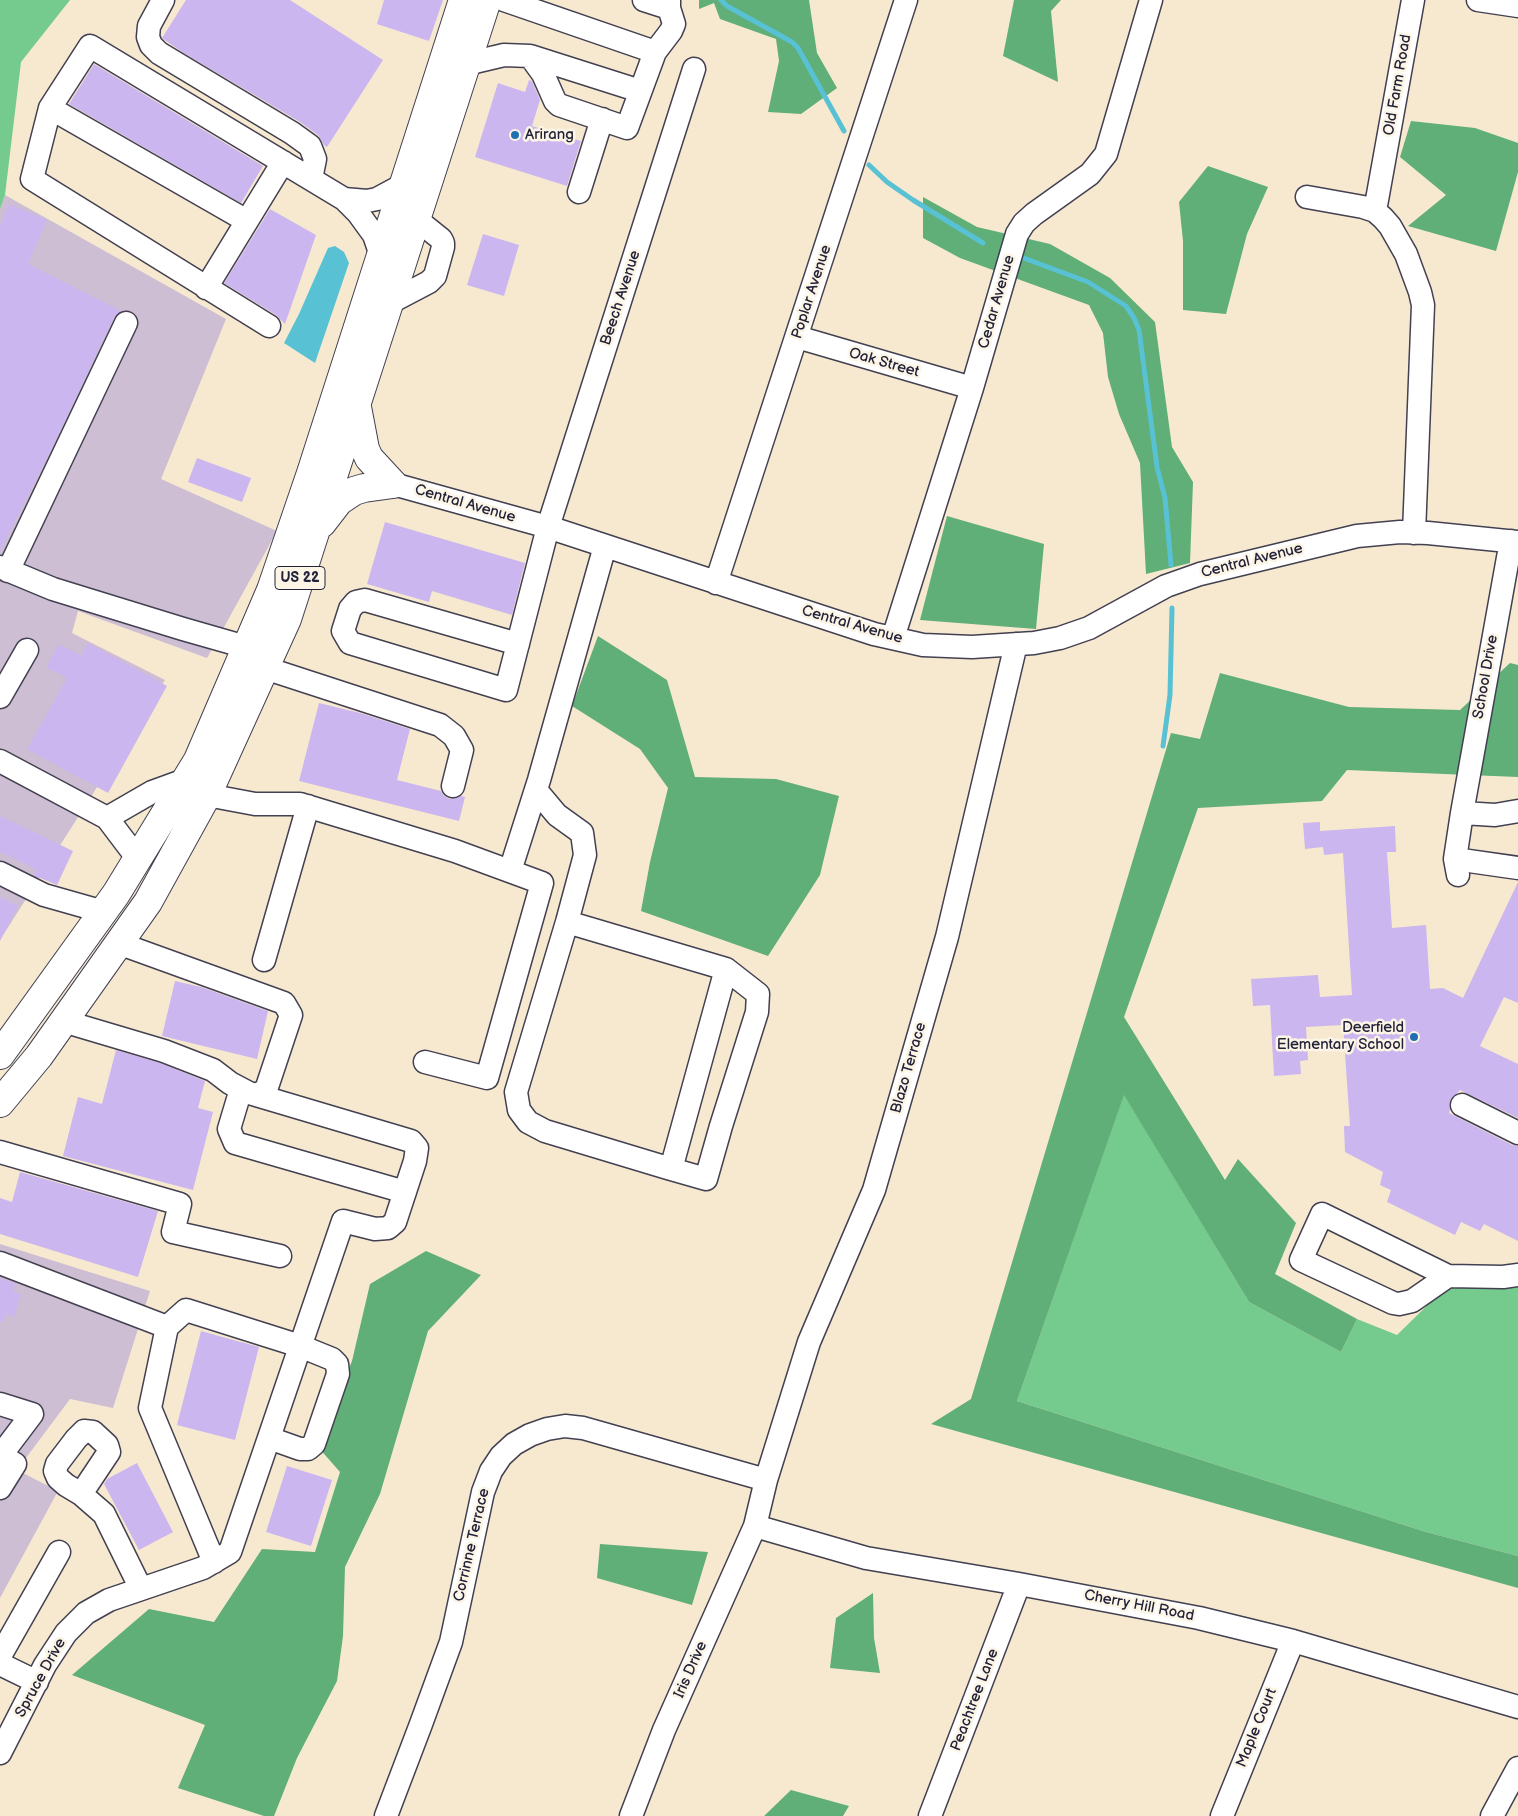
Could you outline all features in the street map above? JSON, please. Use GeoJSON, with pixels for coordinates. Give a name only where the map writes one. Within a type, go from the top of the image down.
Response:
{"type":"FeatureCollection","features":[{"type":"Feature","properties":{"kind":"highway","name":"US 22"},"geometry":{"type":"LineString","coordinates":[[5,1039],[104,912],[198,760],[274,581],[311,473],[463,0]]}},
{"type":"Feature","properties":{"kind":"highway","name":"US 22"},"geometry":{"type":"LineString","coordinates":[[0,1102],[39,1056],[148,902],[207,796],[287,619],[487,0]]}},
{"type":"Feature","properties":{"kind":"highway"},"geometry":{"type":"LineString","coordinates":[[356,403],[362,439],[369,458],[393,484]]}},
{"type":"Feature","properties":{"kind":"highway"},"geometry":{"type":"LineString","coordinates":[[315,532],[338,501],[345,496],[364,488],[393,484]]}},
{"type":"Feature","properties":{"kind":"street"},"geometry":{"type":"LineString","coordinates":[[163,0],[148,26],[148,38],[151,44],[160,53],[292,133],[310,146],[315,159],[311,179]]}},
{"type":"Feature","properties":{"kind":"street"},"geometry":{"type":"LineString","coordinates":[[504,0],[655,52]]}},
{"type":"Feature","properties":{"kind":"street"},"geometry":{"type":"LineString","coordinates":[[530,56],[543,74],[559,106],[627,128],[655,52],[674,24],[669,4],[644,0]]}},
{"type":"Feature","properties":{"kind":"street","name":"Poplar Avenue"},"geometry":{"type":"LineString","coordinates":[[716,582],[906,0]]}},
{"type":"Feature","properties":{"kind":"street","name":"Cedar Avenue"},"geometry":{"type":"LineString","coordinates":[[893,638],[972,388],[1017,234],[1024,223],[1034,214],[1090,174],[1100,164],[1106,154],[1151,0]]}},
{"type":"Feature","properties":{"kind":"street","name":"Old Farm Road"},"geometry":{"type":"LineString","coordinates":[[1375,211],[1413,0]]}},
{"type":"Feature","properties":{"kind":"street"},"geometry":{"type":"LineString","coordinates":[[1478,0],[1518,6]]}},
{"type":"Feature","properties":{"kind":"street"},"geometry":{"type":"LineString","coordinates":[[269,326],[32,179],[50,108],[90,46],[344,199],[358,212],[374,235],[381,255]]}},
{"type":"Feature","properties":{"kind":"street"},"geometry":{"type":"LineString","coordinates":[[466,64],[504,55],[530,56],[640,91]]}},
{"type":"Feature","properties":{"kind":"street","name":"Beech Avenue"},"geometry":{"type":"LineString","coordinates":[[518,644],[365,600],[356,602],[350,609],[343,631],[350,643],[506,690],[518,644],[548,527],[694,69]]}},
{"type":"Feature","properties":{"kind":"street"},"geometry":{"type":"LineString","coordinates":[[50,108],[247,221]]}},
{"type":"Feature","properties":{"kind":"street"},"geometry":{"type":"LineString","coordinates":[[579,192],[602,120]]}},
{"type":"Feature","properties":{"kind":"street"},"geometry":{"type":"LineString","coordinates":[[206,288],[283,162]]}},
{"type":"Feature","properties":{"kind":"street"},"geometry":{"type":"LineString","coordinates":[[344,199],[367,201],[377,199],[403,185]]}},
{"type":"Feature","properties":{"kind":"street"},"geometry":{"type":"LineString","coordinates":[[1307,197],[1375,211],[1390,226],[1402,247],[1420,292],[1423,305],[1414,532]]}},
{"type":"Feature","properties":{"kind":"street"},"geometry":{"type":"LineString","coordinates":[[389,303],[429,282],[435,276],[444,247],[443,243],[441,239],[416,219]]}},
{"type":"Feature","properties":{"kind":"street"},"geometry":{"type":"LineString","coordinates":[[126,323],[4,569],[46,586],[125,612],[246,646]]}},
{"type":"Feature","properties":{"kind":"street","name":"Oak Street"},"geometry":{"type":"LineString","coordinates":[[797,337],[972,388]]}},
{"type":"Feature","properties":{"kind":"street","name":"Central Avenue"},"geometry":{"type":"LineString","coordinates":[[393,484],[548,527],[874,634],[923,644],[972,647],[1034,643],[1060,638],[1088,628],[1166,586],[1200,574],[1357,536],[1414,532],[1515,542]]}},
{"type":"Feature","properties":{"kind":"street","name":"School Drive"},"geometry":{"type":"LineString","coordinates":[[1515,542],[1462,813],[1457,867],[1518,868]]}},
{"type":"Feature","properties":{"kind":"street"},"geometry":{"type":"LineString","coordinates":[[510,871],[536,790],[605,546]]}},
{"type":"Feature","properties":{"kind":"street","name":"Blazo Terrace"},"geometry":{"type":"LineString","coordinates":[[755,1526],[766,1480],[809,1342],[874,1190],[947,937],[1016,644]]}},
{"type":"Feature","properties":{"kind":"street"},"geometry":{"type":"LineString","coordinates":[[0,696],[27,650]]}},
{"type":"Feature","properties":{"kind":"street"},"geometry":{"type":"LineString","coordinates":[[265,668],[440,725],[454,736],[462,750],[453,786]]}},
{"type":"Feature","properties":{"kind":"street"},"geometry":{"type":"LineString","coordinates":[[0,761],[107,818],[138,859]]}},
{"type":"Feature","properties":{"kind":"street"},"geometry":{"type":"LineString","coordinates":[[107,818],[152,792],[185,780]]}},
{"type":"Feature","properties":{"kind":"street"},"geometry":{"type":"LineString","coordinates":[[536,790],[557,815],[582,833],[585,855],[516,1092],[519,1110],[528,1122],[544,1131],[706,1179],[757,1012],[758,994],[726,969],[567,922]]}},
{"type":"Feature","properties":{"kind":"street"},"geometry":{"type":"LineString","coordinates":[[207,796],[254,804],[300,804],[308,806],[455,851],[542,883],[487,1078],[425,1062]]}},
{"type":"Feature","properties":{"kind":"street"},"geometry":{"type":"LineString","coordinates":[[264,960],[308,806]]}},
{"type":"Feature","properties":{"kind":"street"},"geometry":{"type":"LineString","coordinates":[[1462,813],[1495,815],[1518,811]]}},
{"type":"Feature","properties":{"kind":"street"},"geometry":{"type":"LineString","coordinates":[[0,873],[44,895],[104,912]]}},
{"type":"Feature","properties":{"kind":"street"},"geometry":{"type":"LineString","coordinates":[[118,943],[284,1004],[291,1015],[266,1090],[248,1092]]}},
{"type":"Feature","properties":{"kind":"street"},"geometry":{"type":"LineString","coordinates":[[670,1168],[726,969]]}},
{"type":"Feature","properties":{"kind":"street"},"geometry":{"type":"LineString","coordinates":[[63,1021],[164,1051],[212,1070],[248,1092],[411,1142],[417,1148],[415,1161],[395,1222],[388,1228],[375,1229],[343,1221],[300,1346],[230,1552],[208,1565],[150,1408],[168,1327],[186,1310],[300,1346],[332,1359],[337,1364],[338,1374],[314,1444],[308,1449],[300,1448],[269,1438]]}},
{"type":"Feature","properties":{"kind":"street"},"geometry":{"type":"LineString","coordinates":[[248,1092],[230,1129],[235,1143],[405,1192]]}},
{"type":"Feature","properties":{"kind":"street"},"geometry":{"type":"LineString","coordinates":[[1462,1105],[1518,1133]]}},
{"type":"Feature","properties":{"kind":"street"},"geometry":{"type":"LineString","coordinates":[[0,1152],[180,1204],[173,1232],[280,1256]]}},
{"type":"Feature","properties":{"kind":"street"},"geometry":{"type":"LineString","coordinates":[[1448,1276],[1412,1301],[1399,1304],[1301,1260],[1322,1214],[1448,1276],[1503,1277],[1518,1275]]}},
{"type":"Feature","properties":{"kind":"street"},"geometry":{"type":"LineString","coordinates":[[0,1263],[168,1327]]}},
{"type":"Feature","properties":{"kind":"street"},"geometry":{"type":"LineString","coordinates":[[0,1404],[32,1414],[1,1455],[14,1464],[0,1488]]}},
{"type":"Feature","properties":{"kind":"street","name":"Corrinne Terrace"},"geometry":{"type":"LineString","coordinates":[[386,1816],[422,1724],[450,1642],[483,1492],[491,1471],[501,1456],[514,1444],[530,1434],[547,1429],[565,1426],[583,1428],[766,1480]]}},
{"type":"Feature","properties":{"kind":"street"},"geometry":{"type":"LineString","coordinates":[[81,1494],[104,1514],[141,1589]]}},
{"type":"Feature","properties":{"kind":"street","name":"Cherry Hill Road"},"geometry":{"type":"LineString","coordinates":[[755,1526],[866,1558],[1019,1584],[1199,1618],[1293,1641],[1518,1707]]}},
{"type":"Feature","properties":{"kind":"street","name":"Iris Drive"},"geometry":{"type":"LineString","coordinates":[[631,1816],[664,1730],[755,1526]]}},
{"type":"Feature","properties":{"kind":"street"},"geometry":{"type":"LineString","coordinates":[[0,1656],[59,1552]]}},
{"type":"Feature","properties":{"kind":"street","name":"Spruce Drive"},"geometry":{"type":"LineString","coordinates":[[0,1753],[37,1682],[66,1633],[86,1613],[109,1600],[208,1565]]}},
{"type":"Feature","properties":{"kind":"street","name":"Peachtree Lane"},"geometry":{"type":"LineString","coordinates":[[930,1816],[1019,1584]]}},
{"type":"Feature","properties":{"kind":"street","name":"Maple Court"},"geometry":{"type":"LineString","coordinates":[[1222,1816],[1293,1641]]}},
{"type":"Feature","properties":{"kind":"street"},"geometry":{"type":"LineString","coordinates":[[0,1664],[37,1682]]}},
{"type":"Feature","properties":{"kind":"street"},"geometry":{"type":"LineString","coordinates":[[1492,1816],[1518,1768]]}},
{"type":"Feature","properties":{"kind":"shaded area"},"geometry":{"type":"Polygon","coordinates":[[[5,195],[226,319],[161,479],[277,531],[207,658],[78,611],[72,633],[165,680],[0,940],[0,209],[5,195]]]}},
{"type":"Feature","properties":{"kind":"shaded area"},"geometry":{"type":"Polygon","coordinates":[[[0,1244],[150,1291],[113,1408],[70,1399],[17,1470],[58,1491],[0,1598],[0,1244]]]}},
{"type":"Feature","properties":{"kind":"green space"},"geometry":{"type":"Polygon","coordinates":[[[0,0],[70,0],[21,62],[5,195],[0,209],[0,0]]]}},
{"type":"Feature","properties":{"kind":"green space"},"geometry":{"type":"Polygon","coordinates":[[[699,0],[809,0],[817,53],[837,88],[801,114],[768,112],[779,61],[776,39],[720,19],[714,3],[699,9],[699,0]]]}},
{"type":"Feature","properties":{"kind":"green space"},"geometry":{"type":"Polygon","coordinates":[[[1014,0],[1061,0],[1051,11],[1058,82],[1003,56],[1014,0]]]}},
{"type":"Feature","properties":{"kind":"green space"},"geometry":{"type":"Polygon","coordinates":[[[1411,121],[1475,128],[1518,143],[1518,172],[1496,251],[1408,226],[1446,195],[1400,157],[1411,121]]]}},
{"type":"Feature","properties":{"kind":"green space"},"geometry":{"type":"Polygon","coordinates":[[[1208,166],[1268,187],[1247,234],[1226,314],[1183,310],[1183,241],[1179,202],[1208,166]]]}},
{"type":"Feature","properties":{"kind":"green space"},"geometry":{"type":"Polygon","coordinates":[[[923,197],[977,227],[1050,244],[1110,278],[1155,322],[1172,447],[1193,482],[1190,563],[1146,574],[1140,463],[1119,414],[1108,377],[1103,333],[1089,305],[960,258],[923,238],[923,197]]]}},
{"type":"Feature","properties":{"kind":"green space"},"geometry":{"type":"Polygon","coordinates":[[[947,516],[1044,544],[1036,629],[920,620],[947,516]]]}},
{"type":"Feature","properties":{"kind":"green space"},"geometry":{"type":"Polygon","coordinates":[[[598,636],[667,680],[695,777],[776,779],[839,796],[820,875],[768,956],[641,911],[650,862],[668,788],[640,749],[572,706],[598,636]]]}},
{"type":"Feature","properties":{"kind":"green space"},"geometry":{"type":"Polygon","coordinates":[[[1510,663],[1518,665],[1518,777],[1347,770],[1322,801],[1198,808],[1124,1017],[1225,1180],[1238,1159],[1296,1223],[1275,1274],[1357,1319],[1341,1352],[1249,1302],[1124,1095],[1017,1401],[1426,1532],[1518,1556],[1518,1588],[931,1424],[971,1399],[1171,733],[1200,739],[1220,673],[1349,707],[1460,710],[1510,663]]]}},
{"type":"Feature","properties":{"kind":"green space"},"geometry":{"type":"Polygon","coordinates":[[[1124,1094],[1249,1302],[1341,1352],[1357,1319],[1397,1335],[1449,1284],[1518,1286],[1518,1556],[1426,1532],[1017,1401],[1124,1094]]]}},
{"type":"Feature","properties":{"kind":"green space"},"geometry":{"type":"Polygon","coordinates":[[[426,1251],[481,1275],[428,1331],[380,1494],[345,1567],[343,1636],[337,1681],[297,1758],[274,1816],[264,1816],[178,1788],[205,1725],[72,1675],[149,1609],[214,1622],[262,1549],[315,1552],[340,1472],[318,1447],[352,1361],[370,1284],[426,1251]]]}},
{"type":"Feature","properties":{"kind":"green space"},"geometry":{"type":"Polygon","coordinates":[[[600,1544],[708,1552],[692,1605],[597,1578],[600,1544]]]}},
{"type":"Feature","properties":{"kind":"green space"},"geometry":{"type":"Polygon","coordinates":[[[873,1593],[874,1638],[880,1673],[830,1668],[836,1618],[873,1593]]]}},
{"type":"Feature","properties":{"kind":"green space"},"geometry":{"type":"Polygon","coordinates":[[[791,1790],[849,1806],[843,1816],[764,1816],[791,1790]]]}},
{"type":"Feature","properties":{"kind":"water"},"geometry":{"type":"Polygon","coordinates":[[[335,246],[344,252],[349,263],[315,363],[284,343],[328,248],[335,246]]]}},
{"type":"Feature","properties":{"kind":"building"},"geometry":{"type":"Polygon","coordinates":[[[186,0],[290,0],[383,60],[327,147],[318,135],[300,122],[182,52],[162,38],[186,0]]]}},
{"type":"Feature","properties":{"kind":"building"},"geometry":{"type":"Polygon","coordinates":[[[384,0],[443,0],[429,41],[377,24],[384,0]]]}},
{"type":"Feature","properties":{"kind":"building"},"geometry":{"type":"Polygon","coordinates":[[[94,64],[263,166],[241,203],[69,104],[94,64]]]}},
{"type":"Feature","properties":{"kind":"building"},"geometry":{"type":"Polygon","coordinates":[[[529,80],[532,81],[540,100],[532,126],[581,141],[567,186],[475,157],[498,83],[525,92],[529,80]]]}},
{"type":"Feature","properties":{"kind":"building"},"geometry":{"type":"Polygon","coordinates":[[[9,204],[47,220],[28,264],[121,311],[114,317],[53,446],[0,551],[0,226],[9,204]]]}},
{"type":"Feature","properties":{"kind":"building"},"geometry":{"type":"Polygon","coordinates":[[[270,209],[316,235],[285,324],[276,315],[224,283],[270,209]]]}},
{"type":"Feature","properties":{"kind":"building"},"geometry":{"type":"Polygon","coordinates":[[[483,234],[519,245],[504,296],[467,285],[483,234]]]}},
{"type":"Feature","properties":{"kind":"building"},"geometry":{"type":"Polygon","coordinates":[[[197,458],[251,478],[242,502],[188,482],[197,458]]]}},
{"type":"Feature","properties":{"kind":"building"},"geometry":{"type":"Polygon","coordinates":[[[385,522],[525,563],[512,615],[432,591],[429,602],[367,584],[385,522]]]}},
{"type":"Feature","properties":{"kind":"building"},"geometry":{"type":"Polygon","coordinates":[[[88,643],[167,686],[108,793],[27,749],[67,678],[46,667],[59,644],[81,656],[88,643]]]}},
{"type":"Feature","properties":{"kind":"building"},"geometry":{"type":"Polygon","coordinates":[[[319,703],[360,713],[410,729],[397,780],[441,791],[444,796],[450,799],[461,796],[465,797],[459,821],[299,781],[319,703]]]}},
{"type":"Feature","properties":{"kind":"building"},"geometry":{"type":"Polygon","coordinates":[[[0,816],[73,851],[57,885],[33,875],[36,869],[0,852],[0,816]]]}},
{"type":"Feature","properties":{"kind":"building","name":"Deerfield Elementary School"},"geometry":{"type":"Polygon","coordinates":[[[1320,822],[1320,831],[1395,826],[1396,852],[1387,852],[1392,928],[1426,925],[1430,989],[1443,988],[1463,998],[1518,882],[1518,1003],[1504,997],[1480,1046],[1518,1064],[1518,1118],[1460,1090],[1451,1099],[1449,1113],[1512,1145],[1518,1146],[1518,1241],[1484,1224],[1480,1231],[1461,1222],[1455,1235],[1387,1202],[1391,1190],[1380,1185],[1383,1172],[1345,1152],[1344,1126],[1350,1126],[1343,1025],[1306,1027],[1308,1060],[1300,1061],[1301,1074],[1274,1076],[1270,1005],[1253,1006],[1251,979],[1318,975],[1320,997],[1352,995],[1343,853],[1324,855],[1323,847],[1305,849],[1303,823],[1320,822]]]}},
{"type":"Feature","properties":{"kind":"building"},"geometry":{"type":"Polygon","coordinates":[[[0,897],[18,906],[0,941],[0,897]]]}},
{"type":"Feature","properties":{"kind":"building"},"geometry":{"type":"Polygon","coordinates":[[[175,981],[201,987],[268,1011],[257,1059],[162,1036],[175,981]]]}},
{"type":"Feature","properties":{"kind":"building"},"geometry":{"type":"Polygon","coordinates":[[[116,1050],[160,1063],[205,1081],[198,1108],[213,1112],[193,1190],[63,1156],[78,1097],[102,1104],[116,1050]]]}},
{"type":"Feature","properties":{"kind":"building"},"geometry":{"type":"Polygon","coordinates":[[[20,1172],[158,1211],[138,1277],[0,1234],[0,1198],[12,1202],[20,1172]]]}},
{"type":"Feature","properties":{"kind":"building"},"geometry":{"type":"Polygon","coordinates":[[[0,1278],[15,1283],[13,1292],[21,1294],[14,1317],[6,1314],[3,1322],[0,1322],[0,1278]]]}},
{"type":"Feature","properties":{"kind":"building"},"geometry":{"type":"Polygon","coordinates":[[[201,1331],[259,1347],[235,1440],[177,1425],[201,1331]]]}},
{"type":"Feature","properties":{"kind":"building"},"geometry":{"type":"Polygon","coordinates":[[[137,1463],[173,1532],[139,1550],[104,1484],[107,1479],[137,1463]]]}},
{"type":"Feature","properties":{"kind":"building"},"geometry":{"type":"Polygon","coordinates":[[[287,1466],[332,1480],[311,1546],[266,1532],[287,1466]]]}},
{"type":"Feature","properties":{"kind":"waterway"},"geometry":{"type":"LineString","coordinates":[[721,0],[727,6],[792,42],[798,48],[844,131]]}},
{"type":"Feature","properties":{"kind":"waterway"},"geometry":{"type":"LineString","coordinates":[[869,165],[887,182],[913,200],[983,243]]}},
{"type":"Feature","properties":{"kind":"waterway"},"geometry":{"type":"LineString","coordinates":[[1021,257],[1088,282],[1126,306],[1134,318],[1139,330],[1157,467],[1165,498],[1171,565]]}},
{"type":"Feature","properties":{"kind":"waterway"},"geometry":{"type":"LineString","coordinates":[[1163,746],[1170,695],[1172,608]]}},
{"type":"Feature","properties":{"kind":"place","name":"Arirang"},"geometry":{"type":"Point","coordinates":[515,135]}},
{"type":"Feature","properties":{"kind":"place","name":"Deerfield Elementary School"},"geometry":{"type":"Point","coordinates":[1414,1037]}}]}
